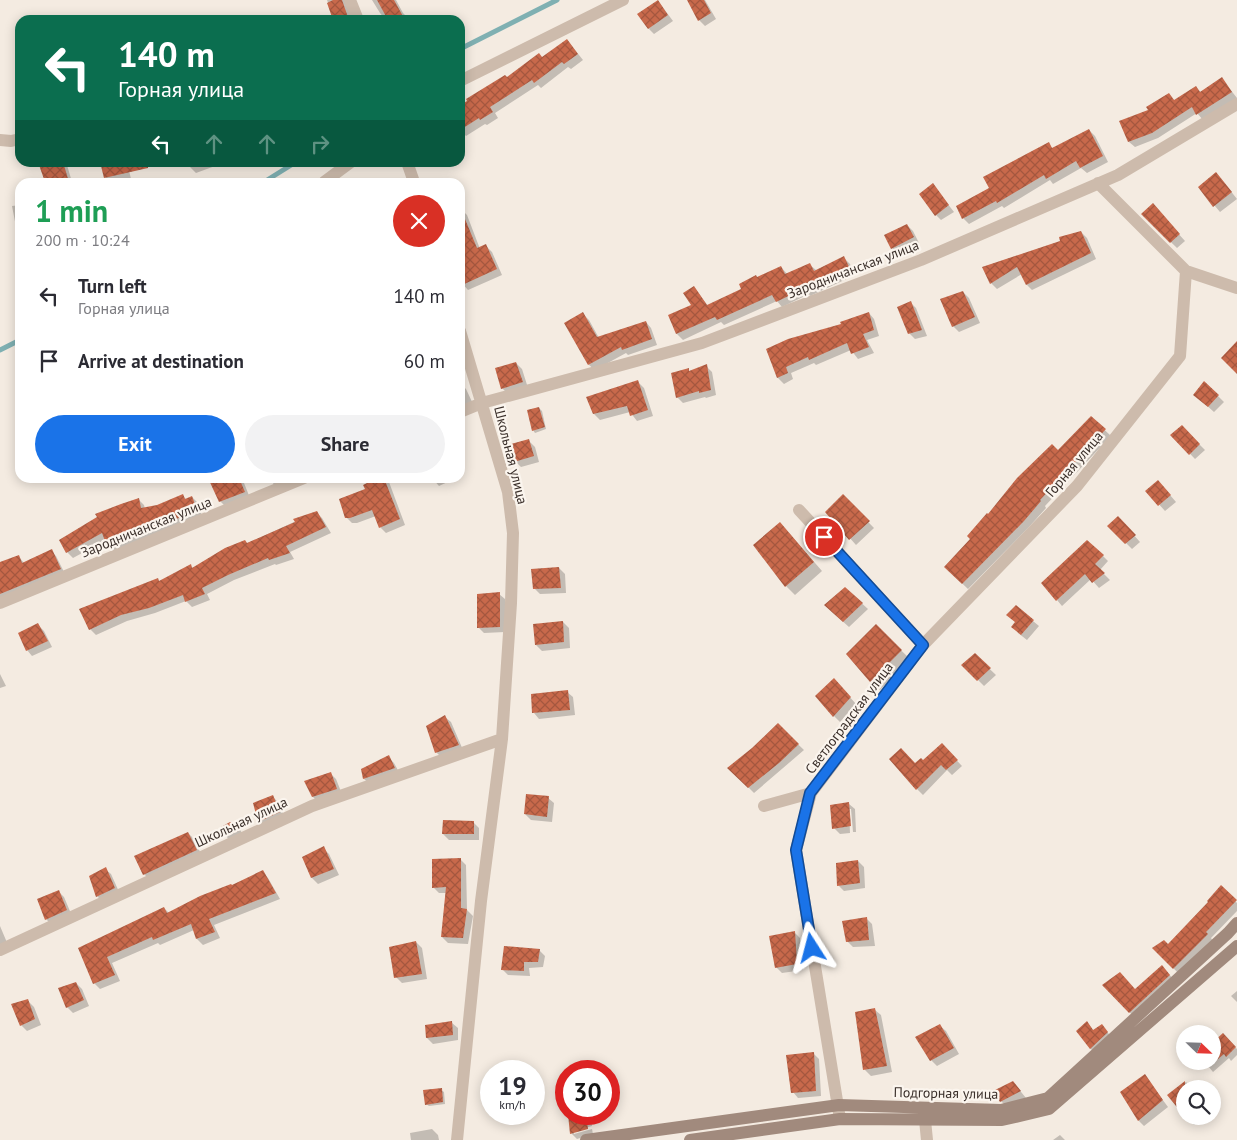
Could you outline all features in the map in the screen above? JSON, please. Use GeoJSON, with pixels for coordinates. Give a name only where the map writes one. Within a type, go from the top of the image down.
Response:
{"type":"FeatureCollection","features":[{"type":"Feature","properties":{"kind":"street"},"geometry":{"type":"LineString","coordinates":[[350,0],[356,15]]}},
{"type":"Feature","properties":{"kind":"street"},"geometry":{"type":"LineString","coordinates":[[465,79],[623,0]]}},
{"type":"Feature","properties":{"kind":"street","name":"Зародничанская улица"},"geometry":{"type":"LineString","coordinates":[[465,410],[482,403],[702,343],[921,260],[1118,175],[1237,104]]}},
{"type":"Feature","properties":{"kind":"street"},"geometry":{"type":"LineString","coordinates":[[0,140],[15,140]]}},
{"type":"Feature","properties":{"kind":"street"},"geometry":{"type":"LineString","coordinates":[[329,178],[344,167]]}},
{"type":"Feature","properties":{"kind":"street"},"geometry":{"type":"LineString","coordinates":[[1098,183],[1186,271],[1237,288]]}},
{"type":"Feature","properties":{"kind":"street","name":"Горная улица"},"geometry":{"type":"LineString","coordinates":[[911,661],[923,645],[1077,486],[1180,356],[1186,271]]}},
{"type":"Feature","properties":{"kind":"street","name":"Школьная улица"},"geometry":{"type":"LineString","coordinates":[[457,1140],[480,901],[502,739],[512,603],[513,533],[508,492],[465,347]]}},
{"type":"Feature","properties":{"kind":"street","name":"Зародничанская улица"},"geometry":{"type":"LineString","coordinates":[[0,603],[292,483]]}},
{"type":"Feature","properties":{"kind":"street"},"geometry":{"type":"LineString","coordinates":[[799,510],[923,645]]}},
{"type":"Feature","properties":{"kind":"street","name":"Светлоградская улица"},"geometry":{"type":"LineString","coordinates":[[840,1119],[796,850],[810,793],[911,661]]}},
{"type":"Feature","properties":{"kind":"street","name":"Школьная улица"},"geometry":{"type":"LineString","coordinates":[[0,950],[312,806],[502,739]]}},
{"type":"Feature","properties":{"kind":"street"},"geometry":{"type":"LineString","coordinates":[[764,806],[810,793]]}},
{"type":"Feature","properties":{"kind":"street","name":"Подгорная улица"},"geometry":{"type":"LineString","coordinates":[[586,1140],[839,1104],[924,1113],[1001,1110],[1048,1098],[1237,923]]}},
{"type":"Feature","properties":{"kind":"street"},"geometry":{"type":"LineString","coordinates":[[690,1140],[840,1119],[924,1113],[1002,1120],[1049,1109],[1237,946]]}},
{"type":"Feature","properties":{"kind":"street"},"geometry":{"type":"LineString","coordinates":[[924,1113],[927,1140]]}},
{"type":"Feature","properties":{"kind":"building"},"geometry":{"type":"Polygon","coordinates":[[[333,0],[342,0],[347,15],[331,15],[327,3],[333,0]]]}},
{"type":"Feature","properties":{"kind":"building"},"geometry":{"type":"Polygon","coordinates":[[[377,0],[394,0],[402,15],[385,15],[377,0]]]}},
{"type":"Feature","properties":{"kind":"building"},"geometry":{"type":"Polygon","coordinates":[[[658,0],[668,15],[648,29],[637,14],[658,0]]]}},
{"type":"Feature","properties":{"kind":"building"},"geometry":{"type":"Polygon","coordinates":[[[687,0],[704,0],[711,13],[698,21],[687,0]]]}},
{"type":"Feature","properties":{"kind":"building"},"geometry":{"type":"Polygon","coordinates":[[[567,39],[578,54],[564,64],[562,62],[534,83],[532,80],[490,107],[493,112],[465,127],[466,99],[505,75],[507,77],[539,53],[542,57],[567,39]]]}},
{"type":"Feature","properties":{"kind":"building"},"geometry":{"type":"Polygon","coordinates":[[[1222,77],[1232,92],[1196,115],[1192,107],[1152,133],[1128,142],[1119,121],[1148,110],[1146,107],[1169,93],[1174,100],[1196,86],[1200,92],[1222,77]]]}},
{"type":"Feature","properties":{"kind":"building"},"geometry":{"type":"Polygon","coordinates":[[[1089,129],[1103,156],[1080,168],[1076,161],[1046,179],[1044,175],[997,203],[996,201],[962,219],[956,206],[989,188],[983,177],[1049,142],[1052,148],[1089,129]]]}},
{"type":"Feature","properties":{"kind":"building"},"geometry":{"type":"Polygon","coordinates":[[[40,167],[64,167],[68,178],[44,178],[40,167]]]}},
{"type":"Feature","properties":{"kind":"building"},"geometry":{"type":"Polygon","coordinates":[[[101,167],[148,167],[148,168],[104,178],[101,167]]]}},
{"type":"Feature","properties":{"kind":"building"},"geometry":{"type":"Polygon","coordinates":[[[1216,172],[1232,192],[1213,207],[1198,187],[1216,172]]]}},
{"type":"Feature","properties":{"kind":"building"},"geometry":{"type":"Polygon","coordinates":[[[933,183],[949,205],[935,216],[919,194],[933,183]]]}},
{"type":"Feature","properties":{"kind":"building"},"geometry":{"type":"Polygon","coordinates":[[[1153,203],[1180,234],[1170,243],[1141,214],[1153,203]]]}},
{"type":"Feature","properties":{"kind":"building"},"geometry":{"type":"Polygon","coordinates":[[[465,219],[477,248],[486,244],[497,269],[465,284],[465,219]]]}},
{"type":"Feature","properties":{"kind":"building"},"geometry":{"type":"Polygon","coordinates":[[[907,224],[914,237],[891,249],[884,235],[907,224]]]}},
{"type":"Feature","properties":{"kind":"building"},"geometry":{"type":"Polygon","coordinates":[[[1081,231],[1091,253],[1026,285],[1017,267],[990,284],[982,267],[1060,241],[1059,237],[1081,231]]]}},
{"type":"Feature","properties":{"kind":"building"},"geometry":{"type":"Polygon","coordinates":[[[844,256],[850,269],[776,302],[772,295],[717,320],[715,317],[676,334],[668,315],[691,305],[683,293],[694,286],[707,305],[741,289],[739,284],[756,275],[757,277],[781,266],[785,274],[810,263],[814,271],[844,256]]]}},
{"type":"Feature","properties":{"kind":"building"},"geometry":{"type":"Polygon","coordinates":[[[963,291],[975,317],[952,327],[940,299],[963,291]]]}},
{"type":"Feature","properties":{"kind":"building"},"geometry":{"type":"Polygon","coordinates":[[[911,301],[922,330],[908,334],[897,307],[911,301]]]}},
{"type":"Feature","properties":{"kind":"building"},"geometry":{"type":"Polygon","coordinates":[[[583,312],[597,337],[646,321],[652,339],[622,350],[621,347],[588,365],[564,323],[583,312]]]}},
{"type":"Feature","properties":{"kind":"building"},"geometry":{"type":"Polygon","coordinates":[[[869,312],[874,330],[863,334],[869,347],[851,354],[847,343],[809,360],[808,357],[786,367],[788,373],[777,378],[766,349],[788,339],[841,324],[840,322],[869,312]]]}},
{"type":"Feature","properties":{"kind":"building"},"geometry":{"type":"Polygon","coordinates":[[[1237,341],[1237,374],[1221,358],[1237,341]]]}},
{"type":"Feature","properties":{"kind":"building"},"geometry":{"type":"Polygon","coordinates":[[[516,362],[523,382],[501,389],[495,368],[516,362]]]}},
{"type":"Feature","properties":{"kind":"building"},"geometry":{"type":"Polygon","coordinates":[[[707,364],[711,390],[699,393],[699,391],[676,398],[671,373],[689,368],[689,371],[707,364]]]}},
{"type":"Feature","properties":{"kind":"building"},"geometry":{"type":"Polygon","coordinates":[[[638,380],[648,410],[630,416],[627,406],[593,414],[586,397],[638,380]]]}},
{"type":"Feature","properties":{"kind":"building"},"geometry":{"type":"Polygon","coordinates":[[[1204,381],[1219,395],[1208,407],[1193,395],[1204,381]]]}},
{"type":"Feature","properties":{"kind":"building"},"geometry":{"type":"Polygon","coordinates":[[[539,407],[545,427],[532,431],[527,410],[539,407]]]}},
{"type":"Feature","properties":{"kind":"building"},"geometry":{"type":"Polygon","coordinates":[[[1091,416],[1106,429],[1040,500],[1024,521],[962,584],[944,567],[970,539],[967,536],[988,514],[1017,478],[1052,444],[1058,450],[1091,416]]]}},
{"type":"Feature","properties":{"kind":"building"},"geometry":{"type":"Polygon","coordinates":[[[1182,425],[1200,444],[1189,455],[1170,435],[1182,425]]]}},
{"type":"Feature","properties":{"kind":"building"},"geometry":{"type":"Polygon","coordinates":[[[529,439],[534,456],[514,462],[511,444],[529,439]]]}},
{"type":"Feature","properties":{"kind":"building"},"geometry":{"type":"Polygon","coordinates":[[[1158,480],[1171,495],[1158,506],[1145,491],[1158,480]]]}},
{"type":"Feature","properties":{"kind":"building"},"geometry":{"type":"Polygon","coordinates":[[[210,483],[241,483],[245,492],[219,502],[210,483]]]}},
{"type":"Feature","properties":{"kind":"building"},"geometry":{"type":"Polygon","coordinates":[[[367,483],[386,483],[400,519],[379,528],[372,510],[345,518],[339,499],[365,489],[363,485],[367,483]]]}},
{"type":"Feature","properties":{"kind":"building"},"geometry":{"type":"Polygon","coordinates":[[[183,494],[185,499],[192,496],[197,510],[107,546],[102,533],[66,553],[59,540],[97,517],[95,514],[121,504],[139,498],[141,508],[157,505],[183,494]]]}},
{"type":"Feature","properties":{"kind":"building"},"geometry":{"type":"Polygon","coordinates":[[[843,494],[870,521],[849,540],[825,512],[843,494]]]}},
{"type":"Feature","properties":{"kind":"building"},"geometry":{"type":"Polygon","coordinates":[[[317,511],[326,527],[286,546],[290,553],[269,560],[268,558],[202,588],[205,594],[185,602],[183,595],[149,608],[121,615],[89,630],[79,609],[158,578],[159,581],[191,564],[192,568],[225,548],[245,540],[247,543],[295,522],[293,519],[317,511]]]}},
{"type":"Feature","properties":{"kind":"building"},"geometry":{"type":"Polygon","coordinates":[[[1118,516],[1136,535],[1125,544],[1107,526],[1118,516]]]}},
{"type":"Feature","properties":{"kind":"building"},"geometry":{"type":"Polygon","coordinates":[[[780,522],[814,562],[785,587],[753,545],[780,522]]]}},
{"type":"Feature","properties":{"kind":"building"},"geometry":{"type":"Polygon","coordinates":[[[1087,540],[1104,555],[1095,564],[1105,573],[1092,583],[1085,574],[1056,601],[1041,583],[1087,540]]]}},
{"type":"Feature","properties":{"kind":"building"},"geometry":{"type":"Polygon","coordinates":[[[52,549],[61,569],[0,594],[0,562],[19,555],[22,563],[52,549]]]}},
{"type":"Feature","properties":{"kind":"building"},"geometry":{"type":"Polygon","coordinates":[[[559,567],[561,588],[533,589],[531,569],[559,567]]]}},
{"type":"Feature","properties":{"kind":"building"},"geometry":{"type":"Polygon","coordinates":[[[845,587],[863,603],[843,622],[824,605],[845,587]]]}},
{"type":"Feature","properties":{"kind":"building"},"geometry":{"type":"Polygon","coordinates":[[[500,592],[500,627],[477,628],[477,594],[500,592]]]}},
{"type":"Feature","properties":{"kind":"building"},"geometry":{"type":"Polygon","coordinates":[[[1016,605],[1034,620],[1021,635],[1011,627],[1015,622],[1006,615],[1016,605]]]}},
{"type":"Feature","properties":{"kind":"building"},"geometry":{"type":"Polygon","coordinates":[[[563,621],[564,642],[535,645],[533,624],[563,621]]]}},
{"type":"Feature","properties":{"kind":"building"},"geometry":{"type":"Polygon","coordinates":[[[38,623],[48,641],[26,651],[18,633],[38,623]]]}},
{"type":"Feature","properties":{"kind":"building"},"geometry":{"type":"Polygon","coordinates":[[[876,624],[902,650],[870,682],[846,654],[876,624]]]}},
{"type":"Feature","properties":{"kind":"building"},"geometry":{"type":"Polygon","coordinates":[[[975,653],[991,668],[977,681],[961,665],[975,653]]]}},
{"type":"Feature","properties":{"kind":"building"},"geometry":{"type":"Polygon","coordinates":[[[834,678],[851,697],[833,717],[815,696],[834,678]]]}},
{"type":"Feature","properties":{"kind":"building"},"geometry":{"type":"Polygon","coordinates":[[[568,690],[570,710],[532,713],[531,694],[568,690]]]}},
{"type":"Feature","properties":{"kind":"building"},"geometry":{"type":"Polygon","coordinates":[[[445,715],[459,745],[435,753],[426,726],[445,715]]]}},
{"type":"Feature","properties":{"kind":"building"},"geometry":{"type":"Polygon","coordinates":[[[778,723],[799,744],[748,788],[727,768],[752,748],[778,723]]]}},
{"type":"Feature","properties":{"kind":"building"},"geometry":{"type":"Polygon","coordinates":[[[942,743],[958,760],[946,770],[941,765],[916,790],[889,759],[901,748],[915,763],[921,758],[923,760],[942,743]]]}},
{"type":"Feature","properties":{"kind":"building"},"geometry":{"type":"Polygon","coordinates":[[[389,755],[395,768],[363,779],[361,769],[389,755]]]}},
{"type":"Feature","properties":{"kind":"building"},"geometry":{"type":"Polygon","coordinates":[[[331,772],[337,789],[312,797],[304,781],[331,772]]]}},
{"type":"Feature","properties":{"kind":"building"},"geometry":{"type":"Polygon","coordinates":[[[526,794],[549,796],[547,817],[524,814],[526,794]]]}},
{"type":"Feature","properties":{"kind":"building"},"geometry":{"type":"Polygon","coordinates":[[[273,795],[280,812],[258,822],[253,803],[273,795]]]}},
{"type":"Feature","properties":{"kind":"building"},"geometry":{"type":"Polygon","coordinates":[[[849,802],[851,826],[832,829],[830,805],[849,802]]]}},
{"type":"Feature","properties":{"kind":"building"},"geometry":{"type":"Polygon","coordinates":[[[443,820],[474,821],[474,834],[442,834],[443,820]]]}},
{"type":"Feature","properties":{"kind":"building"},"geometry":{"type":"Polygon","coordinates":[[[230,822],[236,822],[240,830],[225,837],[221,827],[230,822]]]}},
{"type":"Feature","properties":{"kind":"building"},"geometry":{"type":"Polygon","coordinates":[[[188,832],[197,850],[143,875],[134,856],[188,832]]]}},
{"type":"Feature","properties":{"kind":"building"},"geometry":{"type":"Polygon","coordinates":[[[324,846],[334,869],[311,878],[302,857],[324,846]]]}},
{"type":"Feature","properties":{"kind":"building"},"geometry":{"type":"Polygon","coordinates":[[[461,858],[461,908],[467,909],[463,938],[441,937],[446,887],[432,888],[432,859],[461,858]]]}},
{"type":"Feature","properties":{"kind":"building"},"geometry":{"type":"Polygon","coordinates":[[[858,860],[860,883],[837,886],[836,863],[858,860]]]}},
{"type":"Feature","properties":{"kind":"building"},"geometry":{"type":"Polygon","coordinates":[[[106,867],[115,888],[96,897],[89,876],[106,867]]]}},
{"type":"Feature","properties":{"kind":"building"},"geometry":{"type":"Polygon","coordinates":[[[263,870],[276,893],[209,919],[215,932],[196,939],[191,924],[153,940],[152,937],[107,957],[115,975],[93,984],[78,948],[164,907],[167,913],[200,896],[232,885],[263,870]]]}},
{"type":"Feature","properties":{"kind":"building"},"geometry":{"type":"Polygon","coordinates":[[[1221,885],[1237,900],[1206,932],[1208,934],[1173,969],[1152,948],[1164,940],[1168,944],[1208,902],[1221,885]]]}},
{"type":"Feature","properties":{"kind":"building"},"geometry":{"type":"Polygon","coordinates":[[[59,890],[67,910],[45,920],[37,899],[59,890]]]}},
{"type":"Feature","properties":{"kind":"building"},"geometry":{"type":"Polygon","coordinates":[[[867,917],[869,940],[846,942],[842,921],[867,917]]]}},
{"type":"Feature","properties":{"kind":"building"},"geometry":{"type":"Polygon","coordinates":[[[795,931],[797,964],[775,968],[769,936],[795,931]]]}},
{"type":"Feature","properties":{"kind":"building"},"geometry":{"type":"Polygon","coordinates":[[[416,941],[422,974],[394,978],[389,947],[416,941]]]}},
{"type":"Feature","properties":{"kind":"building"},"geometry":{"type":"Polygon","coordinates":[[[504,946],[540,949],[538,962],[524,962],[524,971],[501,970],[504,946]]]}},
{"type":"Feature","properties":{"kind":"building"},"geometry":{"type":"Polygon","coordinates":[[[1162,965],[1170,975],[1129,1013],[1102,985],[1120,972],[1135,989],[1162,965]]]}},
{"type":"Feature","properties":{"kind":"building"},"geometry":{"type":"Polygon","coordinates":[[[76,982],[84,1000],[66,1008],[58,988],[76,982]]]}},
{"type":"Feature","properties":{"kind":"building"},"geometry":{"type":"Polygon","coordinates":[[[28,999],[35,1019],[20,1026],[11,1004],[28,999]]]}},
{"type":"Feature","properties":{"kind":"building"},"geometry":{"type":"Polygon","coordinates":[[[875,1008],[887,1066],[863,1070],[855,1012],[875,1008]]]}},
{"type":"Feature","properties":{"kind":"building"},"geometry":{"type":"Polygon","coordinates":[[[452,1021],[453,1035],[426,1038],[425,1025],[452,1021]]]}},
{"type":"Feature","properties":{"kind":"building"},"geometry":{"type":"Polygon","coordinates":[[[1087,1021],[1093,1030],[1102,1024],[1108,1032],[1090,1049],[1076,1031],[1087,1021]]]}},
{"type":"Feature","properties":{"kind":"building"},"geometry":{"type":"Polygon","coordinates":[[[940,1024],[954,1048],[930,1061],[915,1037],[940,1024]]]}},
{"type":"Feature","properties":{"kind":"building"},"geometry":{"type":"Polygon","coordinates":[[[1223,1033],[1236,1047],[1226,1057],[1224,1054],[1221,1056],[1221,1035],[1223,1033]]]}},
{"type":"Feature","properties":{"kind":"building"},"geometry":{"type":"Polygon","coordinates":[[[814,1052],[816,1091],[791,1093],[786,1055],[814,1052]]]}},
{"type":"Feature","properties":{"kind":"building"},"geometry":{"type":"Polygon","coordinates":[[[1145,1074],[1163,1100],[1138,1121],[1120,1092],[1145,1074]]]}},
{"type":"Feature","properties":{"kind":"building"},"geometry":{"type":"Polygon","coordinates":[[[1013,1081],[1021,1091],[1000,1102],[993,1091],[1013,1081]]]}},
{"type":"Feature","properties":{"kind":"building"},"geometry":{"type":"Polygon","coordinates":[[[442,1088],[443,1102],[425,1105],[423,1090],[442,1088]]]}},
{"type":"Feature","properties":{"kind":"building"},"geometry":{"type":"Polygon","coordinates":[[[1176,1088],[1176,1106],[1167,1095],[1176,1088]]]}},
{"type":"Feature","properties":{"kind":"building"},"geometry":{"type":"Polygon","coordinates":[[[569,1125],[587,1125],[588,1129],[570,1134],[569,1125]]]}},
{"type":"Feature","properties":{"kind":"waterway"},"geometry":{"type":"LineString","coordinates":[[465,46],[557,0]]}},
{"type":"Feature","properties":{"kind":"waterway"},"geometry":{"type":"LineString","coordinates":[[270,178],[288,167]]}},
{"type":"Feature","properties":{"kind":"waterway"},"geometry":{"type":"LineString","coordinates":[[0,350],[15,342]]}},
{"type":"Feature","properties":{"kind":"route"},"geometry":{"type":"LineString","coordinates":[[812,948],[796,850],[810,793],[923,645],[824,537]]}}]}
